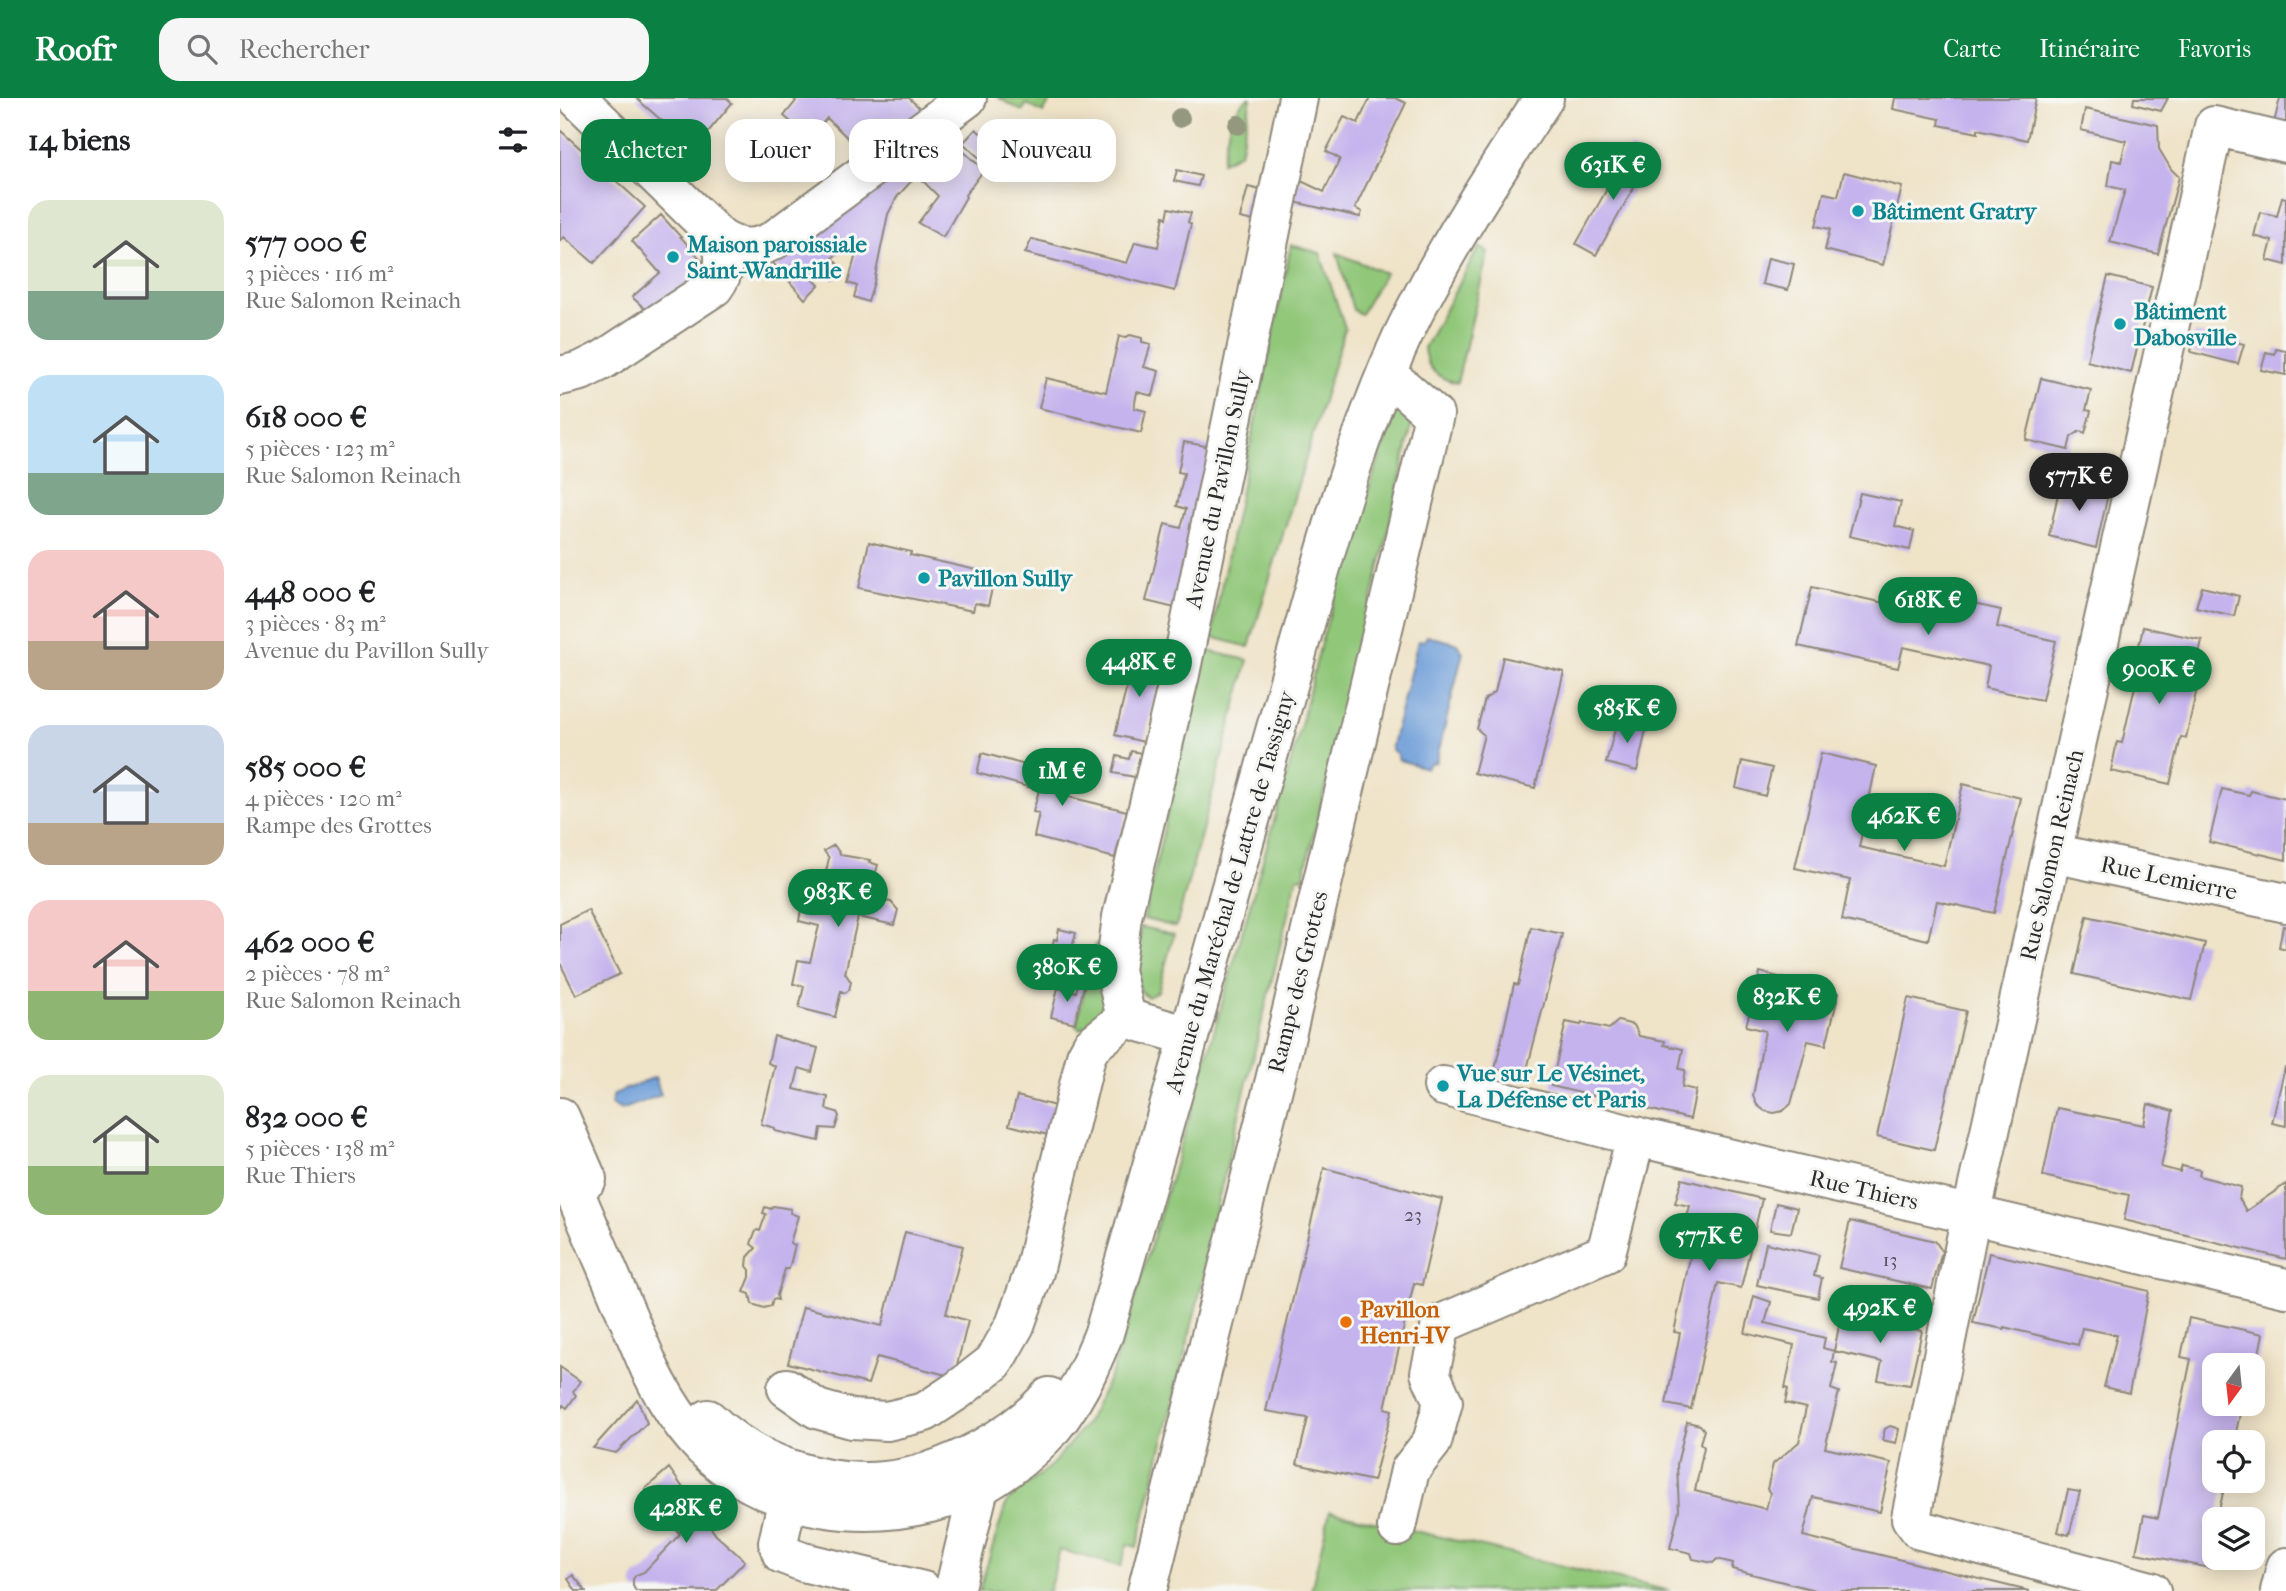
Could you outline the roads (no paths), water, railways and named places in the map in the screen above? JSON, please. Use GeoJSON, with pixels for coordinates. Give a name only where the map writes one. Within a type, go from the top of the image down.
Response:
{"type":"FeatureCollection","features":[{"type":"Feature","properties":{"kind":"street"},"geometry":{"type":"LineString","coordinates":[[577,98],[721,239],[734,246],[750,248],[774,240],[967,98]]}},
{"type":"Feature","properties":{"kind":"street","name":"Avenue du Pavillon Sully"},"geometry":{"type":"LineString","coordinates":[[1126,1018],[1115,970],[1122,917],[1180,674],[1298,98]]}},
{"type":"Feature","properties":{"kind":"street","name":"Avenue du Maréchal de Lattre de Tassigny"},"geometry":{"type":"LineString","coordinates":[[560,1117],[662,1353],[676,1379],[691,1401],[727,1437],[760,1457],[812,1505],[876,1512],[906,1509],[945,1499],[974,1471],[1000,1475],[1045,1436],[1065,1411],[1092,1362],[1107,1323],[1181,1033],[1334,470],[1360,391],[1386,331],[1438,232],[1525,98]]}},
{"type":"Feature","properties":{"kind":"street","name":"Avenue du Maréchal de Lattre de Tassigny"},"geometry":{"type":"LineString","coordinates":[[1181,1033],[1372,410],[1402,338],[1451,243],[1544,98]]}},
{"type":"Feature","properties":{"kind":"street","name":"Rue Salomon Reinach"},"geometry":{"type":"LineString","coordinates":[[2151,1591],[1920,1530],[1911,1518],[1971,1214],[2214,126],[2286,143]]}},
{"type":"Feature","properties":{"kind":"street"},"geometry":{"type":"LineString","coordinates":[[560,376],[581,371],[603,360],[714,286],[725,263],[721,239]]}},
{"type":"Feature","properties":{"kind":"street","name":"Rampe des Grottes"},"geometry":{"type":"LineString","coordinates":[[1147,1591],[1283,1048],[1434,415],[1401,386]]}},
{"type":"Feature","properties":{"kind":"street","name":"Rue Lemierre"},"geometry":{"type":"LineString","coordinates":[[2052,853],[2286,903]]}},
{"type":"Feature","properties":{"kind":"street"},"geometry":{"type":"LineString","coordinates":[[787,1388],[817,1409],[852,1419],[887,1421],[925,1412],[994,1362],[1015,1325],[1034,1272],[1086,1056],[1092,1045],[1126,1018],[1181,1033]]}},
{"type":"Feature","properties":{"kind":"street","name":"Rue Thiers"},"geometry":{"type":"LineString","coordinates":[[1443,1086],[1636,1136],[2286,1289]]}},
{"type":"Feature","properties":{"kind":"street"},"geometry":{"type":"LineString","coordinates":[[1397,1527],[1410,1470],[1433,1443],[1443,1402],[1430,1373],[1441,1324],[1606,1253],[1636,1136]]}},
{"type":"Feature","properties":{"kind":"street","name":"Avenue du Maréchal de Lattre de Tassigny"},"geometry":{"type":"LineString","coordinates":[[560,1158],[650,1369],[677,1418],[723,1466],[761,1488],[790,1484]]}},
{"type":"Feature","properties":{"kind":"street"},"geometry":{"type":"LineString","coordinates":[[954,1591],[974,1471]]}},
{"type":"Feature","properties":{"kind":"street"},"geometry":{"type":"LineString","coordinates":[[790,1484],[778,1543],[782,1554],[803,1562],[923,1591]]}},
{"type":"Feature","properties":{"kind":"street"},"geometry":{"type":"LineString","coordinates":[[2280,1591],[2286,1567]]}},
{"type":"Feature","properties":{"kind":"water"},"geometry":{"type":"Polygon","coordinates":[[[1427,636],[1456,643],[1463,652],[1436,762],[1430,763],[1426,768],[1399,760],[1391,749],[1418,641],[1424,641],[1427,636]]]}},
{"type":"Feature","properties":{"kind":"water"},"geometry":{"type":"Polygon","coordinates":[[[655,1077],[661,1095],[621,1110],[611,1104],[614,1094],[655,1077]]]}},
{"type":"Feature","properties":{"kind":"place","name":"Bâtiment Gratry"},"geometry":{"type":"Point","coordinates":[1858,211]}},
{"type":"Feature","properties":{"kind":"place","name":"Maison paroissiale Saint-Wandrille"},"geometry":{"type":"Point","coordinates":[673,257]}},
{"type":"Feature","properties":{"kind":"place","name":"Bâtiment Dabosville"},"geometry":{"type":"Point","coordinates":[2120,324]}},
{"type":"Feature","properties":{"kind":"place","name":"Pavillon Sully"},"geometry":{"type":"Point","coordinates":[924,578]}},
{"type":"Feature","properties":{"kind":"place","name":"Vue sur Le Vésinet, La Défense et Paris"},"geometry":{"type":"Point","coordinates":[1443,1086]}},
{"type":"Feature","properties":{"kind":"place","name":"Pavillon Henri-IV"},"geometry":{"type":"Point","coordinates":[1346,1322]}}]}
